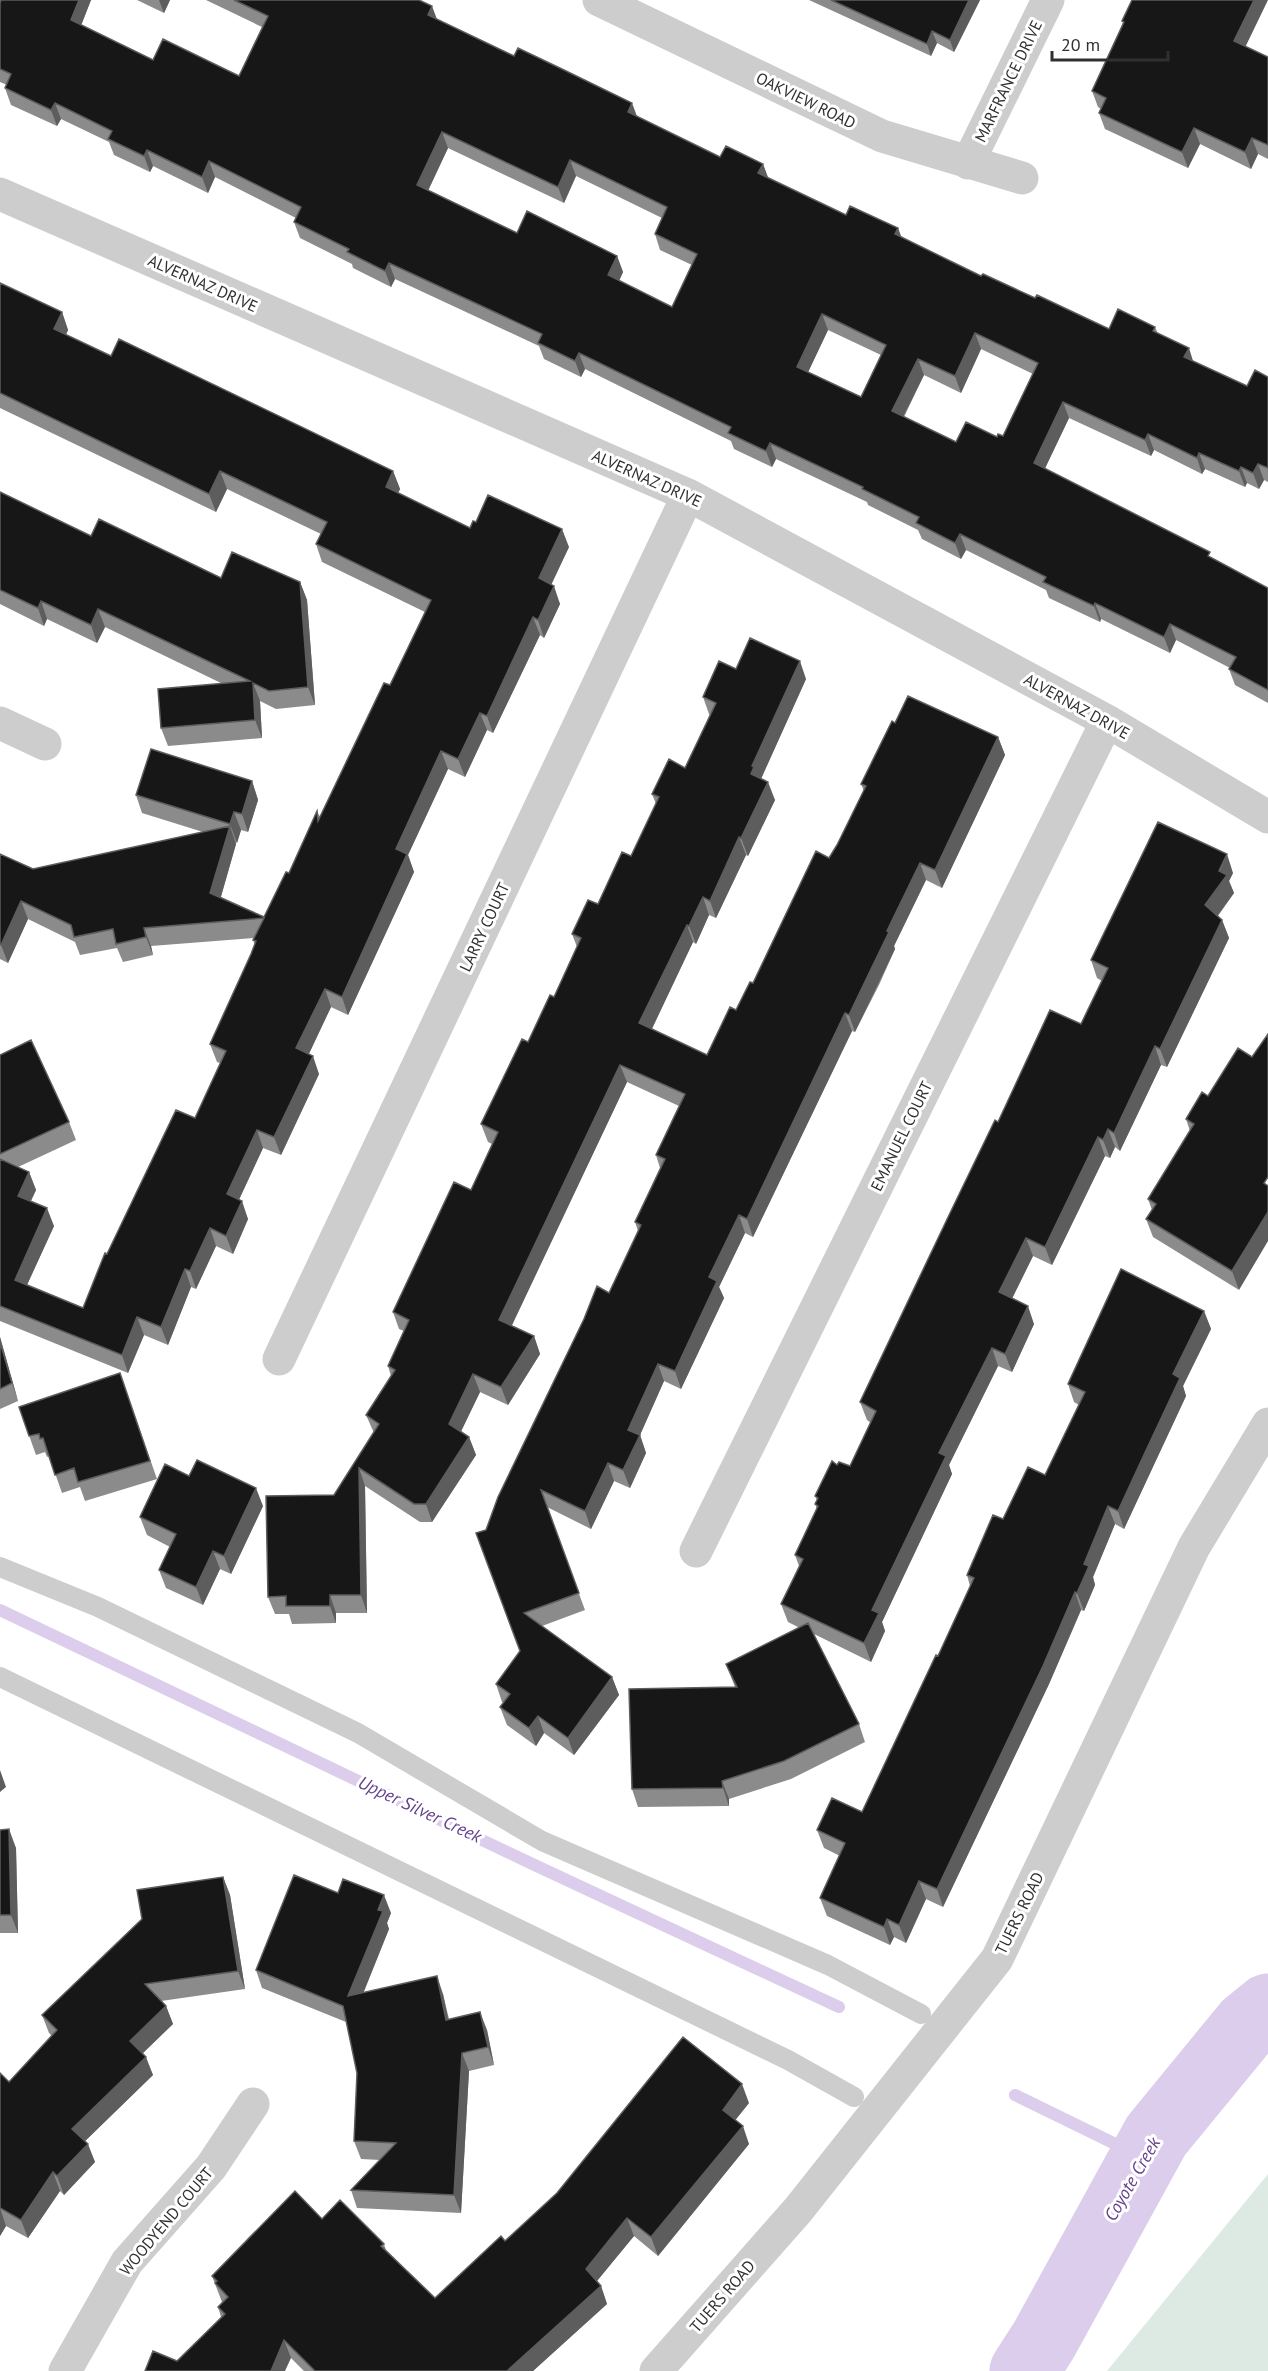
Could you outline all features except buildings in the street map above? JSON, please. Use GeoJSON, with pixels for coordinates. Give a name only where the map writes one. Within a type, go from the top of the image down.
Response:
{"type":"FeatureCollection","features":[{"type":"Feature","properties":{"kind":"street","name":"OAKVIEW ROAD"},"geometry":{"type":"LineString","coordinates":[[599,0],[882,136],[1022,178]]}},
{"type":"Feature","properties":{"kind":"street","name":"MARFRANCE DRIVE"},"geometry":{"type":"LineString","coordinates":[[968,163],[1048,0]]}},
{"type":"Feature","properties":{"kind":"street","name":"ALVERNAZ DRIVE"},"geometry":{"type":"LineString","coordinates":[[0,194],[688,495],[1107,721],[1268,817]]}},
{"type":"Feature","properties":{"kind":"street","name":"LARRY COURT"},"geometry":{"type":"LineString","coordinates":[[279,1359],[688,495]]}},
{"type":"Feature","properties":{"kind":"street","name":"EMANUEL COURT"},"geometry":{"type":"LineString","coordinates":[[696,1551],[1107,721]]}},
{"type":"Feature","properties":{"kind":"street"},"geometry":{"type":"LineString","coordinates":[[0,723],[45,744]]}},
{"type":"Feature","properties":{"kind":"street","name":"TUERS ROAD"},"geometry":{"type":"LineString","coordinates":[[656,2371],[798,2210],[997,1959],[1194,1546],[1268,1424]]}},
{"type":"Feature","properties":{"kind":"street","name":"WOODYEND COURT"},"geometry":{"type":"LineString","coordinates":[[65,2371],[127,2262],[211,2168],[253,2104]]}},
{"type":"Feature","properties":{"kind":"lane"},"geometry":{"type":"LineString","coordinates":[[0,1568],[98,1607],[358,1733],[542,1841],[828,1965],[921,2014]]}},
{"type":"Feature","properties":{"kind":"lane"},"geometry":{"type":"LineString","coordinates":[[0,1677],[756,2044],[854,2097]]}},
{"type":"Feature","properties":{"kind":"shaded area"},"geometry":{"type":"Polygon","coordinates":[[[1268,2174],[1268,2371],[1107,2371],[1268,2174]]]}},
{"type":"Feature","properties":{"kind":"waterway","name":"Upper Silver Creek"},"geometry":{"type":"LineString","coordinates":[[0,1610],[526,1861],[839,2007]]}},
{"type":"Feature","properties":{"kind":"waterway","name":"Coyote Creek"},"geometry":{"type":"LineString","coordinates":[[1024,2371],[1044,2340],[1156,2136],[1247,2025],[1268,2008]]}},
{"type":"Feature","properties":{"kind":"waterway","name":"Upper Silver Creek"},"geometry":{"type":"LineString","coordinates":[[1015,2095],[1144,2158]]}}]}
